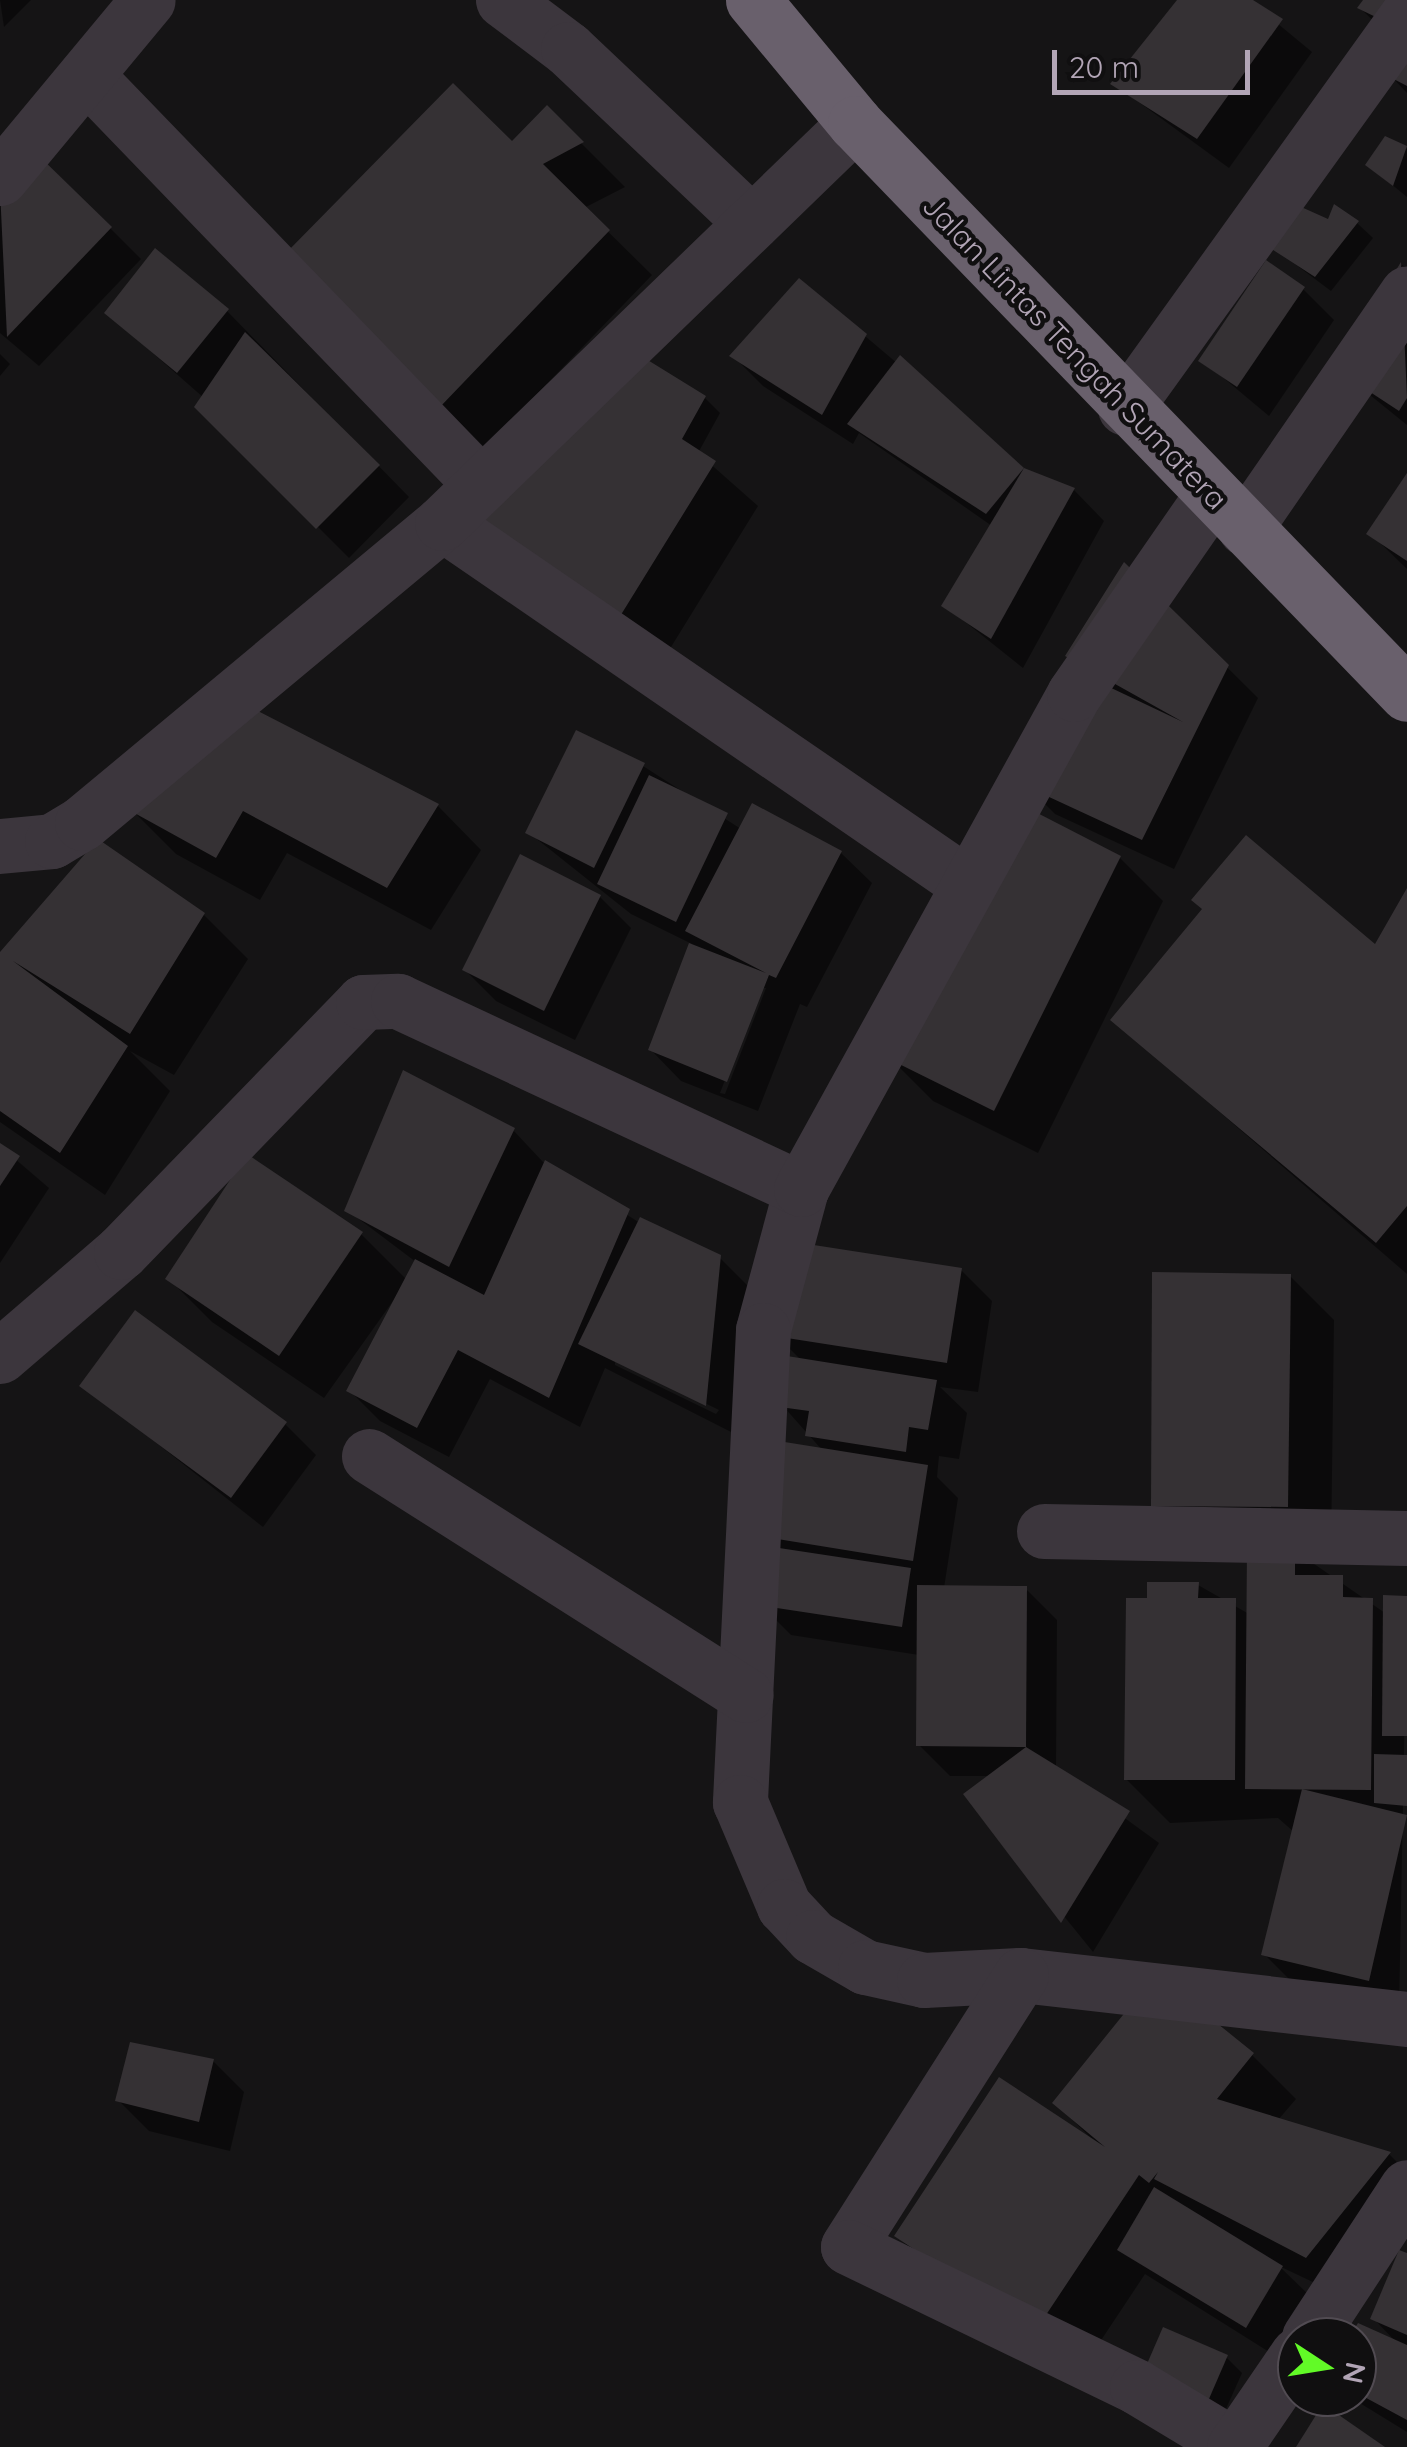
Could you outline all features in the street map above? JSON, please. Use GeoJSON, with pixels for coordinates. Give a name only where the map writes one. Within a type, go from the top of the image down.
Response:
{"type":"FeatureCollection","features":[{"type":"Feature","properties":{"kind":"highway","name":"Jalan Lintas Tengah Sumatera"},"geometry":{"type":"LineString","coordinates":[[753,0],[855,123],[1126,408],[1407,694]]}},
{"type":"Feature","properties":{"kind":"street"},"geometry":{"type":"LineString","coordinates":[[0,178],[148,0]]}},
{"type":"Feature","properties":{"kind":"street"},"geometry":{"type":"LineString","coordinates":[[503,0],[568,49],[752,223]]}},
{"type":"Feature","properties":{"kind":"street"},"geometry":{"type":"LineString","coordinates":[[1126,408],[1407,15]]}},
{"type":"Feature","properties":{"kind":"street"},"geometry":{"type":"LineString","coordinates":[[86,75],[481,484]]}},
{"type":"Feature","properties":{"kind":"street"},"geometry":{"type":"LineString","coordinates":[[0,846],[52,841],[82,823],[442,523],[855,123]]}},
{"type":"Feature","properties":{"kind":"street"},"geometry":{"type":"LineString","coordinates":[[1407,293],[1074,694],[964,881],[801,1189],[763,1330],[740,1802],[764,1877],[813,1937],[865,1967],[924,1980],[1021,1974],[1407,2019]]}},
{"type":"Feature","properties":{"kind":"street"},"geometry":{"type":"LineString","coordinates":[[442,523],[964,881]]}},
{"type":"Feature","properties":{"kind":"street"},"geometry":{"type":"LineString","coordinates":[[0,1356],[121,1252],[364,1002],[398,1001],[801,1189]]}},
{"type":"Feature","properties":{"kind":"street"},"geometry":{"type":"LineString","coordinates":[[369,1456],[746,1695]]}},
{"type":"Feature","properties":{"kind":"street"},"geometry":{"type":"LineString","coordinates":[[1044,1531],[1407,1538]]}},
{"type":"Feature","properties":{"kind":"street"},"geometry":{"type":"LineString","coordinates":[[1021,1974],[848,2248],[1137,2387],[1234,2446],[1277,2383]]}},
{"type":"Feature","properties":{"kind":"street"},"geometry":{"type":"LineString","coordinates":[[1321,2317],[1407,2187]]}},
{"type":"Feature","properties":{"kind":"building"},"geometry":{"type":"Polygon","coordinates":[[[1177,0],[1253,0],[1283,19],[1197,139],[1110,84],[1177,0]]]}},
{"type":"Feature","properties":{"kind":"building"},"geometry":{"type":"Polygon","coordinates":[[[1363,0],[1407,0],[1407,32],[1357,8],[1363,0]]]}},
{"type":"Feature","properties":{"kind":"building"},"geometry":{"type":"Polygon","coordinates":[[[1407,36],[1407,86],[1386,75],[1407,36]]]}},
{"type":"Feature","properties":{"kind":"building"},"geometry":{"type":"Polygon","coordinates":[[[453,83],[512,141],[547,105],[584,142],[543,164],[610,230],[440,407],[285,254],[453,83]]]}},
{"type":"Feature","properties":{"kind":"building"},"geometry":{"type":"Polygon","coordinates":[[[1385,136],[1407,146],[1393,186],[1365,165],[1385,136]]]}},
{"type":"Feature","properties":{"kind":"building"},"geometry":{"type":"Polygon","coordinates":[[[36,153],[112,227],[7,337],[0,190],[36,153]]]}},
{"type":"Feature","properties":{"kind":"building"},"geometry":{"type":"Polygon","coordinates":[[[1334,204],[1359,221],[1315,277],[1267,246],[1299,206],[1328,219],[1334,204]]]}},
{"type":"Feature","properties":{"kind":"building"},"geometry":{"type":"Polygon","coordinates":[[[155,248],[229,309],[177,373],[104,313],[155,248]]]}},
{"type":"Feature","properties":{"kind":"building"},"geometry":{"type":"Polygon","coordinates":[[[1266,260],[1305,287],[1237,387],[1198,361],[1266,260]]]}},
{"type":"Feature","properties":{"kind":"building"},"geometry":{"type":"Polygon","coordinates":[[[1401,262],[1407,398],[1399,411],[1335,369],[1401,262]]]}},
{"type":"Feature","properties":{"kind":"building"},"geometry":{"type":"Polygon","coordinates":[[[799,278],[867,334],[822,415],[729,356],[799,278]]]}},
{"type":"Feature","properties":{"kind":"building"},"geometry":{"type":"Polygon","coordinates":[[[245,332],[380,465],[316,529],[194,407],[245,332]]]}},
{"type":"Feature","properties":{"kind":"building"},"geometry":{"type":"Polygon","coordinates":[[[625,346],[706,396],[682,439],[716,461],[619,618],[464,522],[625,346]]]}},
{"type":"Feature","properties":{"kind":"building"},"geometry":{"type":"Polygon","coordinates":[[[900,355],[1024,468],[986,514],[847,424],[900,355]]]}},
{"type":"Feature","properties":{"kind":"building"},"geometry":{"type":"Polygon","coordinates":[[[1024,468],[1075,488],[991,639],[941,606],[1024,468]]]}},
{"type":"Feature","properties":{"kind":"building"},"geometry":{"type":"Polygon","coordinates":[[[1407,473],[1407,561],[1366,534],[1407,473]]]}},
{"type":"Feature","properties":{"kind":"building"},"geometry":{"type":"Polygon","coordinates":[[[1124,562],[1229,665],[1142,840],[1021,784],[1086,676],[1183,722],[1065,656],[1124,562]]]}},
{"type":"Feature","properties":{"kind":"building"},"geometry":{"type":"Polygon","coordinates":[[[256,710],[439,804],[387,888],[243,811],[216,858],[129,810],[256,710]]]}},
{"type":"Feature","properties":{"kind":"building"},"geometry":{"type":"Polygon","coordinates":[[[576,730],[645,763],[594,868],[525,833],[576,730]]]}},
{"type":"Feature","properties":{"kind":"building"},"geometry":{"type":"Polygon","coordinates":[[[649,775],[728,813],[676,922],[597,884],[649,775]]]}},
{"type":"Feature","properties":{"kind":"building"},"geometry":{"type":"Polygon","coordinates":[[[1014,801],[1121,856],[994,1111],[887,1058],[1014,801]]]}},
{"type":"Feature","properties":{"kind":"building"},"geometry":{"type":"Polygon","coordinates":[[[752,803],[842,851],[776,978],[769,975],[727,1082],[648,1050],[689,943],[766,973],[685,931],[752,803]]]}},
{"type":"Feature","properties":{"kind":"building"},"geometry":{"type":"Polygon","coordinates":[[[1246,835],[1375,944],[1407,888],[1407,1206],[1376,1243],[1110,1020],[1202,909],[1191,900],[1246,835]]]}},
{"type":"Feature","properties":{"kind":"building"},"geometry":{"type":"Polygon","coordinates":[[[98,839],[205,913],[130,1034],[13,961],[128,1046],[60,1153],[0,1111],[0,952],[98,839]]]}},
{"type":"Feature","properties":{"kind":"building"},"geometry":{"type":"Polygon","coordinates":[[[520,854],[601,895],[544,1011],[462,970],[520,854]]]}},
{"type":"Feature","properties":{"kind":"building"},"geometry":{"type":"Polygon","coordinates":[[[403,1070],[515,1128],[449,1267],[344,1211],[403,1070]]]}},
{"type":"Feature","properties":{"kind":"building"},"geometry":{"type":"Polygon","coordinates":[[[0,1143],[20,1156],[0,1186],[0,1143]]]}},
{"type":"Feature","properties":{"kind":"building"},"geometry":{"type":"Polygon","coordinates":[[[247,1154],[363,1232],[279,1356],[165,1279],[247,1154]]]}},
{"type":"Feature","properties":{"kind":"building"},"geometry":{"type":"Polygon","coordinates":[[[545,1160],[630,1209],[549,1398],[458,1350],[417,1428],[346,1391],[415,1259],[484,1295],[545,1160]]]}},
{"type":"Feature","properties":{"kind":"building"},"geometry":{"type":"Polygon","coordinates":[[[640,1217],[721,1255],[706,1406],[578,1344],[640,1217]]]}},
{"type":"Feature","properties":{"kind":"building"},"geometry":{"type":"Polygon","coordinates":[[[788,1241],[962,1268],[947,1363],[774,1336],[788,1241]]]}},
{"type":"Feature","properties":{"kind":"building"},"geometry":{"type":"Polygon","coordinates":[[[1152,1272],[1291,1274],[1288,1507],[1151,1506],[1152,1272]]]}},
{"type":"Feature","properties":{"kind":"building"},"geometry":{"type":"Polygon","coordinates":[[[135,1310],[287,1422],[231,1498],[79,1386],[135,1310]]]}},
{"type":"Feature","properties":{"kind":"building"},"geometry":{"type":"Polygon","coordinates":[[[787,1356],[937,1380],[928,1430],[909,1427],[906,1452],[805,1436],[809,1411],[780,1407],[787,1356]]]}},
{"type":"Feature","properties":{"kind":"building"},"geometry":{"type":"Polygon","coordinates":[[[766,1439],[928,1465],[913,1561],[752,1535],[766,1439]]]}},
{"type":"Feature","properties":{"kind":"building"},"geometry":{"type":"Polygon","coordinates":[[[766,1546],[911,1568],[902,1627],[757,1605],[766,1546]]]}},
{"type":"Feature","properties":{"kind":"building"},"geometry":{"type":"Polygon","coordinates":[[[1247,1547],[1295,1547],[1295,1575],[1343,1575],[1343,1597],[1373,1598],[1371,1790],[1245,1789],[1247,1547]]]}},
{"type":"Feature","properties":{"kind":"building"},"geometry":{"type":"Polygon","coordinates":[[[1147,1582],[1199,1582],[1198,1598],[1236,1598],[1235,1780],[1124,1780],[1126,1598],[1147,1598],[1147,1582]]]}},
{"type":"Feature","properties":{"kind":"building"},"geometry":{"type":"Polygon","coordinates":[[[917,1585],[1027,1586],[1026,1747],[916,1746],[917,1585]]]}},
{"type":"Feature","properties":{"kind":"building"},"geometry":{"type":"Polygon","coordinates":[[[1383,1595],[1407,1596],[1407,1736],[1382,1736],[1383,1595]]]}},
{"type":"Feature","properties":{"kind":"building"},"geometry":{"type":"Polygon","coordinates":[[[1026,1747],[1130,1811],[1061,1923],[963,1794],[1026,1747]]]}},
{"type":"Feature","properties":{"kind":"building"},"geometry":{"type":"Polygon","coordinates":[[[1374,1754],[1407,1755],[1407,1806],[1374,1803],[1374,1754]]]}},
{"type":"Feature","properties":{"kind":"building"},"geometry":{"type":"Polygon","coordinates":[[[1302,1789],[1407,1815],[1369,1981],[1261,1955],[1302,1789]]]}},
{"type":"Feature","properties":{"kind":"building"},"geometry":{"type":"Polygon","coordinates":[[[1156,1974],[1254,2053],[1217,2099],[1391,2152],[1306,2258],[1154,2179],[1158,2172],[1149,2183],[1139,2175],[1036,2330],[894,2236],[999,2077],[1105,2147],[1052,2103],[1156,1974]]]}},
{"type":"Feature","properties":{"kind":"building"},"geometry":{"type":"Polygon","coordinates":[[[130,2042],[214,2059],[199,2122],[115,2101],[130,2042]]]}},
{"type":"Feature","properties":{"kind":"building"},"geometry":{"type":"Polygon","coordinates":[[[1154,2187],[1283,2266],[1246,2328],[1117,2250],[1154,2187]]]}},
{"type":"Feature","properties":{"kind":"building"},"geometry":{"type":"Polygon","coordinates":[[[1399,2250],[1407,2253],[1407,2335],[1371,2317],[1399,2250]]]}},
{"type":"Feature","properties":{"kind":"building"},"geometry":{"type":"Polygon","coordinates":[[[1163,2327],[1228,2355],[1202,2415],[1137,2387],[1163,2327]]]}},
{"type":"Feature","properties":{"kind":"building"},"geometry":{"type":"Polygon","coordinates":[[[1377,2332],[1407,2345],[1407,2420],[1377,2404],[1377,2332]]]}},
{"type":"Feature","properties":{"kind":"building"},"geometry":{"type":"Polygon","coordinates":[[[1315,2417],[1342,2417],[1385,2447],[1296,2447],[1315,2417]]]}}]}
